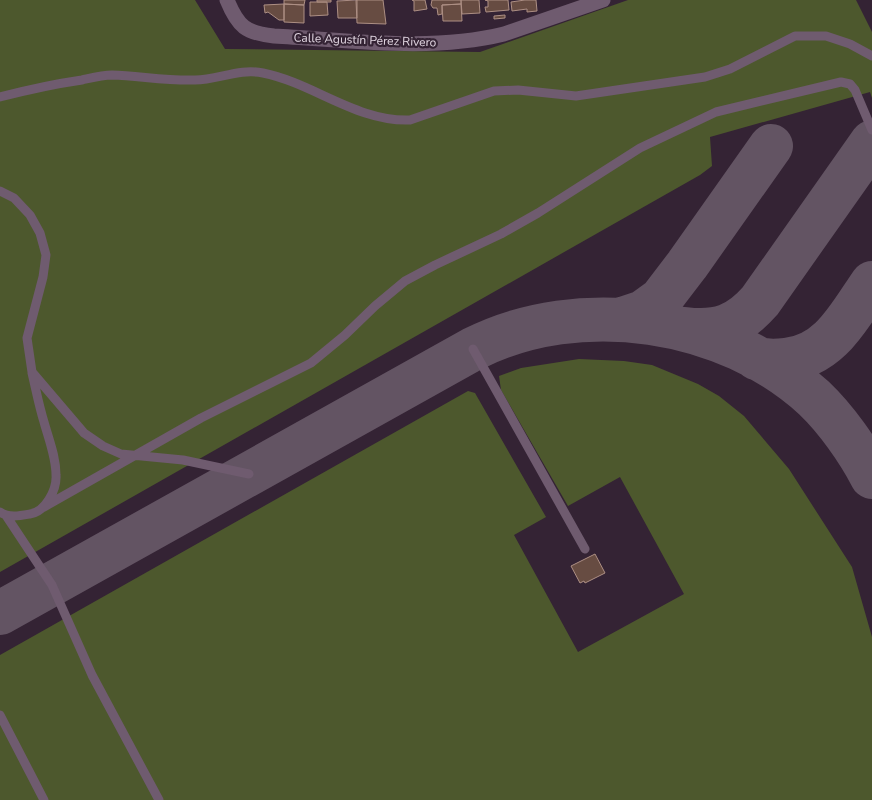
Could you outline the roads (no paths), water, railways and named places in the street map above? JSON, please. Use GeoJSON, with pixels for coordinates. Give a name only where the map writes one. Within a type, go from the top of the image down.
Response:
{"type":"FeatureCollection","features":[{"type":"Feature","properties":{"kind":"street","name":"Calle Agustín Pérez Rivero"},"geometry":{"type":"LineString","coordinates":[[227,0],[236,20],[253,33],[274,36],[418,44],[449,43],[504,34],[603,0]]}},
{"type":"Feature","properties":{"kind":"lane"},"geometry":{"type":"LineString","coordinates":[[0,97],[41,87],[110,75],[158,80],[197,80],[230,73],[260,72],[282,77],[374,117],[410,120],[494,91],[518,90],[576,96],[705,77],[730,69],[795,36],[826,36],[850,44],[872,56]]}},
{"type":"Feature","properties":{"kind":"lane"},"geometry":{"type":"LineString","coordinates":[[4,514],[34,513],[200,418],[311,363],[405,282],[435,265],[501,234],[538,213],[640,148],[716,112],[841,82],[850,84],[856,90],[872,130]]}},
{"type":"Feature","properties":{"kind":"lane"},"geometry":{"type":"LineString","coordinates":[[0,191],[14,198],[30,215],[40,233],[46,255],[43,277],[27,338],[32,372],[57,477],[44,507]]}},
{"type":"Feature","properties":{"kind":"lane"},"geometry":{"type":"LineString","coordinates":[[473,349],[585,549]]}},
{"type":"Feature","properties":{"kind":"lane"},"geometry":{"type":"LineString","coordinates":[[32,372],[84,433],[103,446],[121,454],[183,460],[249,474]]}},
{"type":"Feature","properties":{"kind":"lane"},"geometry":{"type":"LineString","coordinates":[[4,514],[52,585],[92,675],[159,800]]}},
{"type":"Feature","properties":{"kind":"lane"},"geometry":{"type":"LineString","coordinates":[[0,714],[44,800]]}}]}
